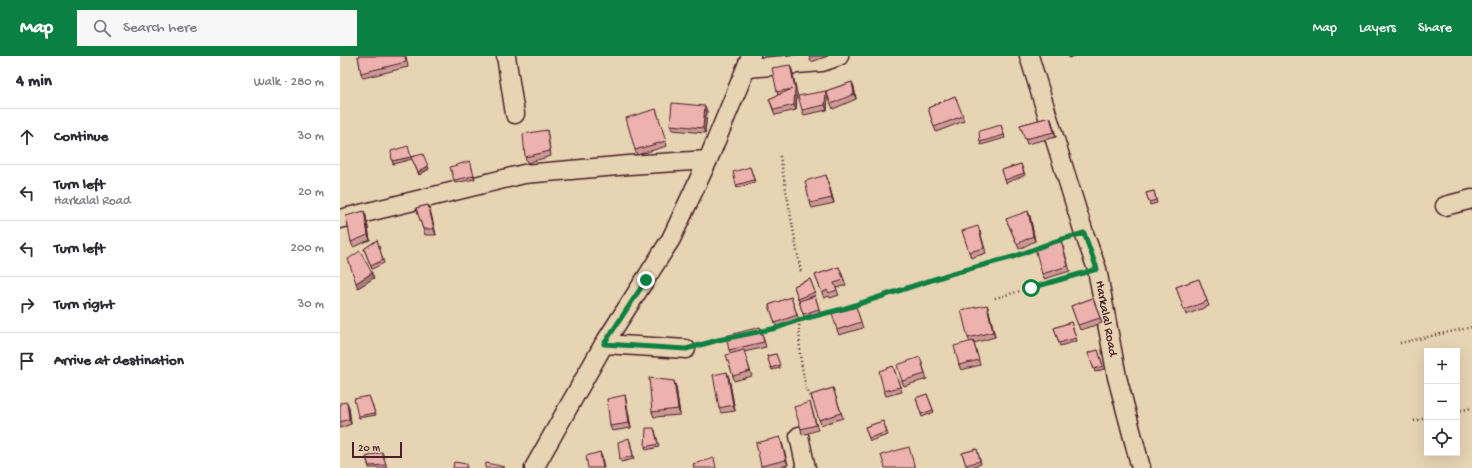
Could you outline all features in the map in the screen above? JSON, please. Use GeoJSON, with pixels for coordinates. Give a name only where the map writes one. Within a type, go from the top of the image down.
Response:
{"type":"FeatureCollection","features":[{"type":"Feature","properties":{"kind":"street"},"geometry":{"type":"LineString","coordinates":[[506,56],[515,114]]}},
{"type":"Feature","properties":{"kind":"street"},"geometry":{"type":"LineString","coordinates":[[534,468],[604,344],[671,239],[708,160],[749,62],[822,62],[839,56]]}},
{"type":"Feature","properties":{"kind":"street","name":"Harkalal Road"},"geometry":{"type":"LineString","coordinates":[[1029,56],[1084,233],[1097,269],[1117,377],[1141,468]]}},
{"type":"Feature","properties":{"kind":"street"},"geometry":{"type":"LineString","coordinates":[[340,219],[524,174],[708,160]]}},
{"type":"Feature","properties":{"kind":"street"},"geometry":{"type":"LineString","coordinates":[[1445,206],[1472,199]]}},
{"type":"Feature","properties":{"kind":"street"},"geometry":{"type":"LineString","coordinates":[[604,344],[686,349]]}},
{"type":"Feature","properties":{"kind":"street"},"geometry":{"type":"LineString","coordinates":[[799,436],[806,468]]}},
{"type":"Feature","properties":{"kind":"path"},"geometry":{"type":"LineString","coordinates":[[780,156],[801,273]]}},
{"type":"Feature","properties":{"kind":"path"},"geometry":{"type":"LineString","coordinates":[[755,333],[846,308],[950,274],[1013,257],[1053,242],[1084,233]]}},
{"type":"Feature","properties":{"kind":"path"},"geometry":{"type":"LineString","coordinates":[[995,298],[1097,269]]}},
{"type":"Feature","properties":{"kind":"path"},"geometry":{"type":"LineString","coordinates":[[799,320],[800,355],[806,388],[813,400]]}},
{"type":"Feature","properties":{"kind":"path"},"geometry":{"type":"LineString","coordinates":[[1400,343],[1472,327]]}},
{"type":"Feature","properties":{"kind":"path"},"geometry":{"type":"LineString","coordinates":[[686,349],[733,337]]}},
{"type":"Feature","properties":{"kind":"path"},"geometry":{"type":"LineString","coordinates":[[1460,411],[1472,408]]}},
{"type":"Feature","properties":{"kind":"path"},"geometry":{"type":"LineString","coordinates":[[1414,421],[1424,419]]}},
{"type":"Feature","properties":{"kind":"building"},"geometry":{"type":"Polygon","coordinates":[[[358,56],[405,56],[406,62],[361,73],[358,56]]]}},
{"type":"Feature","properties":{"kind":"building"},"geometry":{"type":"Polygon","coordinates":[[[790,65],[795,88],[794,105],[774,110],[769,99],[792,89],[777,92],[772,68],[790,65]]]}},
{"type":"Feature","properties":{"kind":"building"},"geometry":{"type":"Polygon","coordinates":[[[852,82],[854,94],[831,104],[826,91],[852,82]]]}},
{"type":"Feature","properties":{"kind":"building"},"geometry":{"type":"Polygon","coordinates":[[[826,91],[825,105],[802,110],[798,96],[826,91]]]}},
{"type":"Feature","properties":{"kind":"building"},"geometry":{"type":"Polygon","coordinates":[[[955,96],[963,116],[934,127],[928,108],[955,96]]]}},
{"type":"Feature","properties":{"kind":"building"},"geometry":{"type":"Polygon","coordinates":[[[672,103],[705,106],[703,128],[670,125],[672,103]]]}},
{"type":"Feature","properties":{"kind":"building"},"geometry":{"type":"Polygon","coordinates":[[[656,109],[666,141],[635,150],[626,118],[656,109]]]}},
{"type":"Feature","properties":{"kind":"building"},"geometry":{"type":"Polygon","coordinates":[[[1050,117],[1054,132],[1025,139],[1020,125],[1050,117]]]}},
{"type":"Feature","properties":{"kind":"building"},"geometry":{"type":"Polygon","coordinates":[[[1001,125],[1004,135],[980,142],[979,131],[1001,125]]]}},
{"type":"Feature","properties":{"kind":"building"},"geometry":{"type":"Polygon","coordinates":[[[547,130],[550,151],[525,157],[523,134],[547,130]]]}},
{"type":"Feature","properties":{"kind":"building"},"geometry":{"type":"Polygon","coordinates":[[[408,146],[411,157],[392,161],[391,151],[408,146]]]}},
{"type":"Feature","properties":{"kind":"building"},"geometry":{"type":"Polygon","coordinates":[[[423,154],[428,166],[418,172],[411,157],[423,154]]]}},
{"type":"Feature","properties":{"kind":"building"},"geometry":{"type":"Polygon","coordinates":[[[470,161],[474,176],[454,180],[450,167],[470,161]]]}},
{"type":"Feature","properties":{"kind":"building"},"geometry":{"type":"Polygon","coordinates":[[[1021,164],[1024,173],[1005,180],[1002,170],[1021,164]]]}},
{"type":"Feature","properties":{"kind":"building"},"geometry":{"type":"Polygon","coordinates":[[[750,167],[754,180],[736,185],[733,172],[750,167]]]}},
{"type":"Feature","properties":{"kind":"building"},"geometry":{"type":"Polygon","coordinates":[[[826,175],[832,198],[810,203],[805,181],[826,175]]]}},
{"type":"Feature","properties":{"kind":"building"},"geometry":{"type":"Polygon","coordinates":[[[1154,191],[1156,200],[1149,202],[1146,193],[1154,191]]]}},
{"type":"Feature","properties":{"kind":"building"},"geometry":{"type":"Polygon","coordinates":[[[428,205],[434,229],[423,229],[416,208],[428,205]]]}},
{"type":"Feature","properties":{"kind":"building"},"geometry":{"type":"Polygon","coordinates":[[[364,211],[368,235],[351,242],[346,216],[364,211]]]}},
{"type":"Feature","properties":{"kind":"building"},"geometry":{"type":"Polygon","coordinates":[[[1028,211],[1033,236],[1017,244],[1006,219],[1028,211]]]}},
{"type":"Feature","properties":{"kind":"building"},"geometry":{"type":"Polygon","coordinates":[[[978,226],[984,248],[969,252],[962,231],[978,226]]]}},
{"type":"Feature","properties":{"kind":"building"},"geometry":{"type":"Polygon","coordinates":[[[377,240],[383,260],[371,266],[364,249],[377,240]]]}},
{"type":"Feature","properties":{"kind":"building"},"geometry":{"type":"Polygon","coordinates":[[[1061,241],[1068,266],[1042,274],[1035,248],[1061,241]]]}},
{"type":"Feature","properties":{"kind":"building"},"geometry":{"type":"Polygon","coordinates":[[[360,251],[372,273],[356,283],[348,259],[360,251]]]}},
{"type":"Feature","properties":{"kind":"building"},"geometry":{"type":"Polygon","coordinates":[[[839,267],[844,280],[834,283],[837,290],[829,293],[827,290],[822,293],[815,275],[839,267]]]}},
{"type":"Feature","properties":{"kind":"building"},"geometry":{"type":"Polygon","coordinates":[[[810,279],[815,292],[798,299],[794,286],[810,279]]]}},
{"type":"Feature","properties":{"kind":"building"},"geometry":{"type":"Polygon","coordinates":[[[1199,279],[1207,301],[1184,310],[1176,287],[1199,279]]]}},
{"type":"Feature","properties":{"kind":"building"},"geometry":{"type":"Polygon","coordinates":[[[815,296],[819,309],[803,314],[799,301],[815,296]]]}},
{"type":"Feature","properties":{"kind":"building"},"geometry":{"type":"Polygon","coordinates":[[[791,297],[797,315],[775,323],[769,305],[791,297]]]}},
{"type":"Feature","properties":{"kind":"building"},"geometry":{"type":"Polygon","coordinates":[[[1093,298],[1100,318],[1078,325],[1071,306],[1093,298]]]}},
{"type":"Feature","properties":{"kind":"building"},"geometry":{"type":"Polygon","coordinates":[[[987,305],[993,332],[968,338],[961,310],[987,305]]]}},
{"type":"Feature","properties":{"kind":"building"},"geometry":{"type":"Polygon","coordinates":[[[856,307],[861,322],[837,330],[832,313],[856,307]]]}},
{"type":"Feature","properties":{"kind":"building"},"geometry":{"type":"Polygon","coordinates":[[[1071,322],[1076,338],[1059,343],[1054,328],[1071,322]]]}},
{"type":"Feature","properties":{"kind":"building"},"geometry":{"type":"Polygon","coordinates":[[[760,327],[764,342],[729,350],[726,336],[760,327]]]}},
{"type":"Feature","properties":{"kind":"building"},"geometry":{"type":"Polygon","coordinates":[[[973,341],[979,360],[959,365],[954,346],[973,341]]]}},
{"type":"Feature","properties":{"kind":"building"},"geometry":{"type":"Polygon","coordinates":[[[744,350],[750,371],[733,376],[726,355],[744,350]]]}},
{"type":"Feature","properties":{"kind":"building"},"geometry":{"type":"Polygon","coordinates":[[[1098,350],[1103,366],[1094,369],[1088,353],[1098,350]]]}},
{"type":"Feature","properties":{"kind":"building"},"geometry":{"type":"Polygon","coordinates":[[[776,354],[780,365],[771,368],[767,356],[776,354]]]}},
{"type":"Feature","properties":{"kind":"building"},"geometry":{"type":"Polygon","coordinates":[[[920,357],[925,374],[902,381],[897,365],[920,357]]]}},
{"type":"Feature","properties":{"kind":"building"},"geometry":{"type":"Polygon","coordinates":[[[893,366],[900,387],[884,391],[879,371],[893,366]]]}},
{"type":"Feature","properties":{"kind":"building"},"geometry":{"type":"Polygon","coordinates":[[[727,372],[733,405],[719,408],[713,375],[727,372]]]}},
{"type":"Feature","properties":{"kind":"building"},"geometry":{"type":"Polygon","coordinates":[[[649,378],[674,381],[678,409],[652,412],[649,378]]]}},
{"type":"Feature","properties":{"kind":"building"},"geometry":{"type":"Polygon","coordinates":[[[833,388],[841,413],[819,420],[811,395],[833,388]]]}},
{"type":"Feature","properties":{"kind":"building"},"geometry":{"type":"Polygon","coordinates":[[[927,394],[933,410],[921,414],[916,398],[927,394]]]}},
{"type":"Feature","properties":{"kind":"building"},"geometry":{"type":"Polygon","coordinates":[[[625,395],[629,423],[610,426],[607,399],[625,395]]]}},
{"type":"Feature","properties":{"kind":"building"},"geometry":{"type":"Polygon","coordinates":[[[369,396],[375,413],[358,416],[354,399],[369,396]]]}},
{"type":"Feature","properties":{"kind":"building"},"geometry":{"type":"Polygon","coordinates":[[[347,402],[349,419],[340,422],[340,403],[347,402]]]}},
{"type":"Feature","properties":{"kind":"building"},"geometry":{"type":"Polygon","coordinates":[[[810,402],[816,425],[801,429],[794,407],[810,402]]]}},
{"type":"Feature","properties":{"kind":"building"},"geometry":{"type":"Polygon","coordinates":[[[883,421],[887,432],[869,438],[865,427],[883,421]]]}},
{"type":"Feature","properties":{"kind":"building"},"geometry":{"type":"Polygon","coordinates":[[[646,428],[654,428],[658,444],[645,447],[646,428]]]}},
{"type":"Feature","properties":{"kind":"building"},"geometry":{"type":"Polygon","coordinates":[[[780,437],[786,460],[761,466],[756,443],[780,437]]]}},
{"type":"Feature","properties":{"kind":"building"},"geometry":{"type":"Polygon","coordinates":[[[629,438],[633,456],[620,459],[618,442],[629,438]]]}},
{"type":"Feature","properties":{"kind":"building"},"geometry":{"type":"Polygon","coordinates":[[[909,447],[915,468],[885,468],[881,455],[909,447]]]}},
{"type":"Feature","properties":{"kind":"building"},"geometry":{"type":"Polygon","coordinates":[[[977,449],[980,461],[966,465],[962,453],[977,449]]]}},
{"type":"Feature","properties":{"kind":"building"},"geometry":{"type":"Polygon","coordinates":[[[382,452],[386,465],[369,466],[366,457],[382,452]]]}},
{"type":"Feature","properties":{"kind":"building"},"geometry":{"type":"Polygon","coordinates":[[[600,452],[603,468],[588,468],[586,456],[600,452]]]}},
{"type":"Feature","properties":{"kind":"building"},"geometry":{"type":"Polygon","coordinates":[[[714,458],[716,468],[694,468],[693,464],[714,458]]]}},
{"type":"Feature","properties":{"kind":"building"},"geometry":{"type":"Polygon","coordinates":[[[454,462],[467,464],[467,468],[453,468],[454,462]]]}},
{"type":"Feature","properties":{"kind":"building"},"geometry":{"type":"Polygon","coordinates":[[[486,463],[505,467],[485,468],[486,463]]]}},
{"type":"Feature","properties":{"kind":"route"},"geometry":{"type":"LineString","coordinates":[[646,280],[604,344],[686,349],[718,340],[777,328],[799,320],[846,308],[950,274],[1013,257],[1053,242],[1084,233],[1097,269],[1031,288]]}}]}
